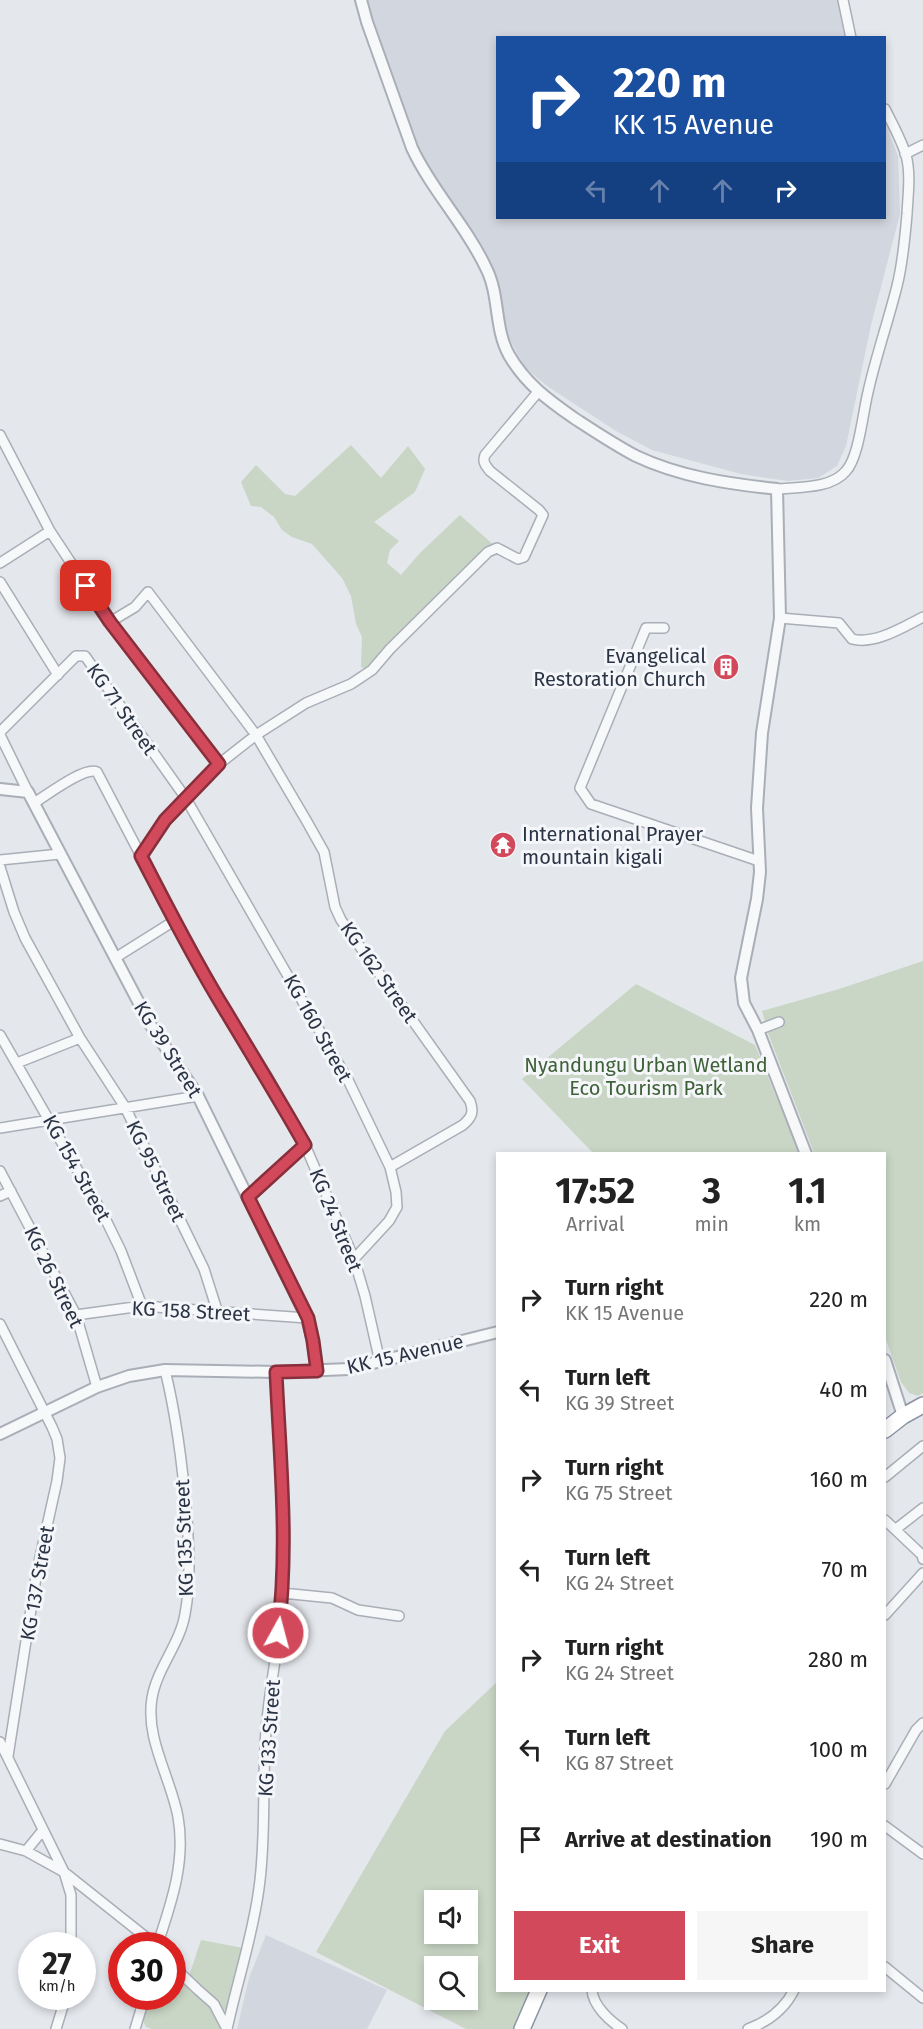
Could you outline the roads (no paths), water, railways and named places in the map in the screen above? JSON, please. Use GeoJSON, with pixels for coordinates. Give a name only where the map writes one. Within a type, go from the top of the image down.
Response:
{"type":"FeatureCollection","features":[{"type":"Feature","properties":{"kind":"highway"},"geometry":{"type":"LineString","coordinates":[[891,1422],[923,1405]]}},
{"type":"Feature","properties":{"kind":"highway"},"geometry":{"type":"LineString","coordinates":[[522,2029],[538,1992]]}},
{"type":"Feature","properties":{"kind":"street"},"geometry":{"type":"LineString","coordinates":[[361,0],[382,65],[420,166],[477,249],[488,270],[493,285],[501,336],[508,354],[520,372],[538,392],[595,432],[636,456],[677,471],[709,479],[777,489],[825,484],[844,474],[851,465],[898,284],[904,252],[909,187],[905,153],[886,111]]}},
{"type":"Feature","properties":{"kind":"street"},"geometry":{"type":"LineString","coordinates":[[843,0],[851,36]]}},
{"type":"Feature","properties":{"kind":"street"},"geometry":{"type":"LineString","coordinates":[[905,153],[923,145]]}},
{"type":"Feature","properties":{"kind":"street"},"geometry":{"type":"LineString","coordinates":[[141,856],[165,820],[219,764],[256,735],[306,703],[351,684],[372,670],[390,649],[488,552],[497,548],[518,559],[524,557],[543,515],[490,471],[483,459],[538,392]]}},
{"type":"Feature","properties":{"kind":"street"},"geometry":{"type":"LineString","coordinates":[[0,435],[50,531],[110,622],[219,764]]}},
{"type":"Feature","properties":{"kind":"street"},"geometry":{"type":"LineString","coordinates":[[777,489],[780,618],[762,733],[758,808],[758,899],[741,978],[744,1003],[758,1030],[805,1152]]}},
{"type":"Feature","properties":{"kind":"street"},"geometry":{"type":"LineString","coordinates":[[0,563],[50,531]]}},
{"type":"Feature","properties":{"kind":"street"},"geometry":{"type":"LineString","coordinates":[[0,582],[58,675]]}},
{"type":"Feature","properties":{"kind":"street"},"geometry":{"type":"LineString","coordinates":[[110,622],[135,608],[148,592],[256,735]]}},
{"type":"Feature","properties":{"kind":"street"},"geometry":{"type":"LineString","coordinates":[[780,618],[839,623],[852,639],[857,641],[872,639],[923,617]]}},
{"type":"Feature","properties":{"kind":"street"},"geometry":{"type":"LineString","coordinates":[[664,628],[646,627],[580,788],[591,804],[759,861]]}},
{"type":"Feature","properties":{"kind":"street","name":"KG 71 Street"},"geometry":{"type":"LineString","coordinates":[[0,733],[76,656],[85,656],[185,798]]}},
{"type":"Feature","properties":{"kind":"street","name":"KG 39 Street"},"geometry":{"type":"LineString","coordinates":[[0,733],[28,792],[150,1024],[198,1096],[308,1318],[317,1371]]}},
{"type":"Feature","properties":{"kind":"street","name":"KG 162 Street"},"geometry":{"type":"LineString","coordinates":[[256,735],[324,852],[335,907],[341,920],[470,1101],[473,1109],[470,1118],[463,1125],[390,1167]]}},
{"type":"Feature","properties":{"kind":"street","name":"KG 24 Street"},"geometry":{"type":"LineString","coordinates":[[34,803],[88,771],[98,772],[174,921],[305,1145],[354,1259],[380,1362]]}},
{"type":"Feature","properties":{"kind":"street"},"geometry":{"type":"LineString","coordinates":[[0,789],[28,792]]}},
{"type":"Feature","properties":{"kind":"street","name":"KG 160 Street"},"geometry":{"type":"LineString","coordinates":[[185,798],[349,1082],[390,1167],[397,1207],[389,1221],[354,1259]]}},
{"type":"Feature","properties":{"kind":"street"},"geometry":{"type":"LineString","coordinates":[[0,860],[60,854]]}},
{"type":"Feature","properties":{"kind":"street","name":"KG 95 Street"},"geometry":{"type":"LineString","coordinates":[[0,867],[24,938],[80,1038],[125,1107],[204,1269],[217,1310]]}},
{"type":"Feature","properties":{"kind":"street"},"geometry":{"type":"LineString","coordinates":[[115,958],[174,921]]}},
{"type":"Feature","properties":{"kind":"street"},"geometry":{"type":"LineString","coordinates":[[758,1030],[779,1022]]}},
{"type":"Feature","properties":{"kind":"street","name":"KG 154 Street"},"geometry":{"type":"LineString","coordinates":[[0,1035],[104,1216],[121,1251],[142,1306]]}},
{"type":"Feature","properties":{"kind":"street"},"geometry":{"type":"LineString","coordinates":[[17,1063],[80,1038]]}},
{"type":"Feature","properties":{"kind":"street"},"geometry":{"type":"LineString","coordinates":[[0,1128],[198,1096]]}},
{"type":"Feature","properties":{"kind":"street"},"geometry":{"type":"LineString","coordinates":[[248,1197],[305,1145]]}},
{"type":"Feature","properties":{"kind":"street","name":"KG 26 Street"},"geometry":{"type":"LineString","coordinates":[[0,1171],[76,1315],[97,1387]]}},
{"type":"Feature","properties":{"kind":"street"},"geometry":{"type":"LineString","coordinates":[[0,1196],[11,1191]]}},
{"type":"Feature","properties":{"kind":"street","name":"KG 158 Street"},"geometry":{"type":"LineString","coordinates":[[76,1315],[142,1306],[308,1318]]}},
{"type":"Feature","properties":{"kind":"street","name":"KG 137 Street"},"geometry":{"type":"LineString","coordinates":[[0,1324],[57,1439],[60,1458],[37,1571],[8,1756]]}},
{"type":"Feature","properties":{"kind":"street","name":"KK 15 Avenue"},"geometry":{"type":"LineString","coordinates":[[0,1434],[97,1387],[129,1376],[165,1370],[276,1372],[349,1369],[496,1333]]}},
{"type":"Feature","properties":{"kind":"street","name":"KG 135 Street"},"geometry":{"type":"LineString","coordinates":[[161,1932],[177,1881],[181,1843],[178,1815],[152,1726],[152,1698],[182,1625],[190,1582],[185,1493],[175,1415],[165,1370]]}},
{"type":"Feature","properties":{"kind":"street"},"geometry":{"type":"LineString","coordinates":[[886,1370],[891,1422]]}},
{"type":"Feature","properties":{"kind":"street","name":"KG 133 Street"},"geometry":{"type":"LineString","coordinates":[[227,2029],[260,1887],[266,1721],[282,1593],[284,1543],[276,1372]]}},
{"type":"Feature","properties":{"kind":"street"},"geometry":{"type":"LineString","coordinates":[[886,1476],[923,1446]]}},
{"type":"Feature","properties":{"kind":"street"},"geometry":{"type":"LineString","coordinates":[[896,1529],[923,1508]]}},
{"type":"Feature","properties":{"kind":"street"},"geometry":{"type":"LineString","coordinates":[[886,1521],[923,1559]]}},
{"type":"Feature","properties":{"kind":"street"},"geometry":{"type":"LineString","coordinates":[[886,1614],[923,1573]]}},
{"type":"Feature","properties":{"kind":"street"},"geometry":{"type":"LineString","coordinates":[[282,1593],[332,1598],[358,1610],[399,1616]]}},
{"type":"Feature","properties":{"kind":"street"},"geometry":{"type":"LineString","coordinates":[[886,1782],[923,1723]]}},
{"type":"Feature","properties":{"kind":"street"},"geometry":{"type":"LineString","coordinates":[[0,1742],[64,1872],[71,1895],[71,1932]]}},
{"type":"Feature","properties":{"kind":"street"},"geometry":{"type":"LineString","coordinates":[[886,1827],[923,1854]]}},
{"type":"Feature","properties":{"kind":"street"},"geometry":{"type":"LineString","coordinates":[[26,1851],[43,1830]]}},
{"type":"Feature","properties":{"kind":"street"},"geometry":{"type":"LineString","coordinates":[[0,1844],[26,1851],[64,1872],[140,1932]]}},
{"type":"Feature","properties":{"kind":"street"},"geometry":{"type":"LineString","coordinates":[[886,1968],[923,1998]]}},
{"type":"Feature","properties":{"kind":"street"},"geometry":{"type":"LineString","coordinates":[[186,1978],[214,2004],[227,2029]]}},
{"type":"Feature","properties":{"kind":"street"},"geometry":{"type":"LineString","coordinates":[[592,1992],[598,2006],[622,2029]]}},
{"type":"Feature","properties":{"kind":"street"},"geometry":{"type":"LineString","coordinates":[[748,2029],[763,2026],[793,1992]]}},
{"type":"Feature","properties":{"kind":"street"},"geometry":{"type":"LineString","coordinates":[[56,2029],[62,2010]]}},
{"type":"Feature","properties":{"kind":"street"},"geometry":{"type":"LineString","coordinates":[[135,2029],[141,2010]]}},
{"type":"Feature","properties":{"kind":"place","name":"Evangelical Restoration Church"},"geometry":{"type":"Point","coordinates":[726,667]}},
{"type":"Feature","properties":{"kind":"place","name":"International Prayer mountain kigali"},"geometry":{"type":"Point","coordinates":[503,845]}},
{"type":"Feature","properties":{"kind":"park label","name":"Nyandungu Urban Wetland Eco Tourism Park"},"geometry":{"type":"Point","coordinates":[646,1076]}}]}
